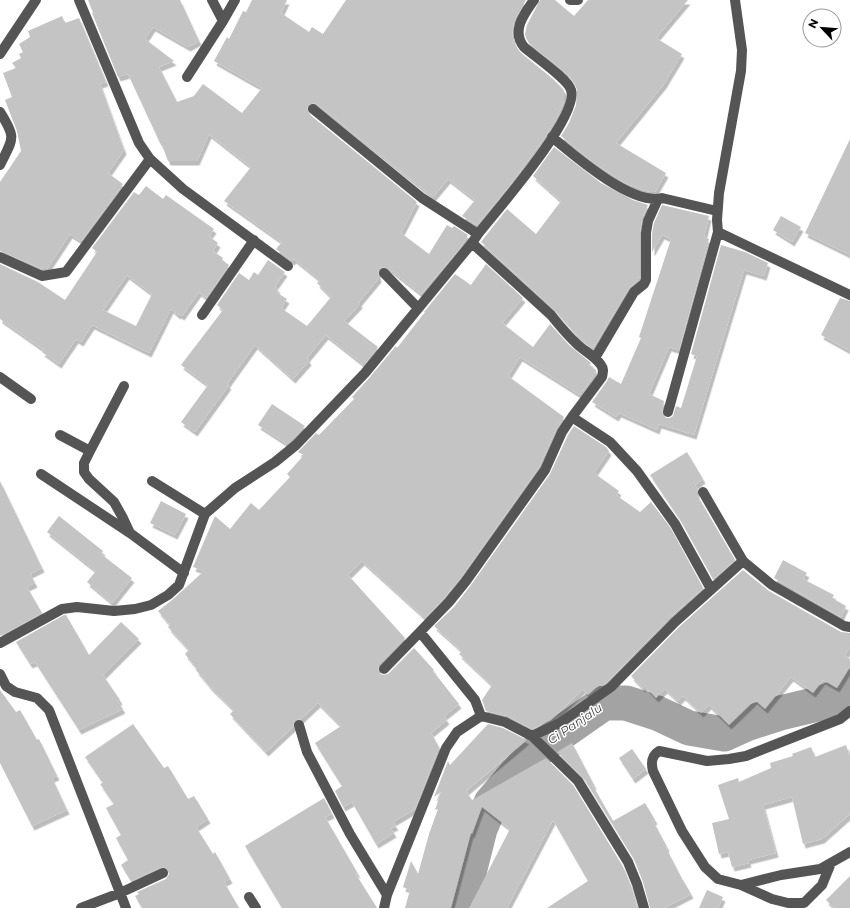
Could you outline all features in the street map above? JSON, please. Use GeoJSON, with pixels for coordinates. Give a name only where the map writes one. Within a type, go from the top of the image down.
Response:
{"type":"FeatureCollection","features":[{"type":"Feature","properties":{"kind":"street"},"geometry":{"type":"LineString","coordinates":[[0,54],[36,0]]}},
{"type":"Feature","properties":{"kind":"street"},"geometry":{"type":"LineString","coordinates":[[79,0],[139,143],[150,158],[183,189],[288,266]]}},
{"type":"Feature","properties":{"kind":"street"},"geometry":{"type":"LineString","coordinates":[[212,0],[223,21]]}},
{"type":"Feature","properties":{"kind":"street"},"geometry":{"type":"LineString","coordinates":[[187,77],[235,0]]}},
{"type":"Feature","properties":{"kind":"street"},"geometry":{"type":"LineString","coordinates":[[0,643],[62,609],[76,607],[114,611],[135,609],[151,605],[168,595],[179,584],[205,514],[235,488],[275,462],[296,445],[365,374],[537,161],[571,104],[572,90],[566,82],[534,56],[520,41],[518,28],[526,11],[534,0]]}},
{"type":"Feature","properties":{"kind":"street"},"geometry":{"type":"LineString","coordinates":[[570,0],[578,0]]}},
{"type":"Feature","properties":{"kind":"street"},"geometry":{"type":"LineString","coordinates":[[668,412],[718,232],[717,210],[719,194],[741,72],[742,50],[735,0]]}},
{"type":"Feature","properties":{"kind":"street"},"geometry":{"type":"LineString","coordinates":[[313,109],[422,198],[475,238],[551,315],[559,326],[577,344],[595,358],[603,368],[602,377],[562,432],[545,470],[458,591],[384,669]]}},
{"type":"Feature","properties":{"kind":"street"},"geometry":{"type":"LineString","coordinates":[[0,112],[11,132],[12,140],[0,165]]}},
{"type":"Feature","properties":{"kind":"street"},"geometry":{"type":"LineString","coordinates":[[552,137],[607,180],[628,192],[654,199],[662,198],[717,210]]}},
{"type":"Feature","properties":{"kind":"street"},"geometry":{"type":"LineString","coordinates":[[0,257],[42,276],[66,272],[150,158]]}},
{"type":"Feature","properties":{"kind":"street"},"geometry":{"type":"LineString","coordinates":[[595,358],[634,292],[644,284],[646,280],[646,233],[648,221],[658,199]]}},
{"type":"Feature","properties":{"kind":"street"},"geometry":{"type":"LineString","coordinates":[[718,232],[850,295]]}},
{"type":"Feature","properties":{"kind":"street"},"geometry":{"type":"LineString","coordinates":[[202,315],[254,240]]}},
{"type":"Feature","properties":{"kind":"street"},"geometry":{"type":"LineString","coordinates":[[384,273],[418,308]]}},
{"type":"Feature","properties":{"kind":"street"},"geometry":{"type":"LineString","coordinates":[[0,377],[31,399]]}},
{"type":"Feature","properties":{"kind":"street"},"geometry":{"type":"LineString","coordinates":[[124,386],[84,463],[84,472],[89,479],[114,502],[130,533]]}},
{"type":"Feature","properties":{"kind":"street"},"geometry":{"type":"LineString","coordinates":[[572,417],[610,442],[637,471],[675,524],[711,589]]}},
{"type":"Feature","properties":{"kind":"street"},"geometry":{"type":"LineString","coordinates":[[60,435],[90,451]]}},
{"type":"Feature","properties":{"kind":"street"},"geometry":{"type":"LineString","coordinates":[[41,474],[130,533],[184,573]]}},
{"type":"Feature","properties":{"kind":"street"},"geometry":{"type":"LineString","coordinates":[[152,481],[205,514]]}},
{"type":"Feature","properties":{"kind":"street"},"geometry":{"type":"LineString","coordinates":[[703,492],[743,561],[772,585],[844,626],[850,627]]}},
{"type":"Feature","properties":{"kind":"street"},"geometry":{"type":"LineString","coordinates":[[534,737],[560,723],[611,687],[670,627],[743,561]]}},
{"type":"Feature","properties":{"kind":"street"},"geometry":{"type":"LineString","coordinates":[[420,632],[475,700],[481,716]]}},
{"type":"Feature","properties":{"kind":"street"},"geometry":{"type":"LineString","coordinates":[[0,674],[6,686],[16,692],[37,698],[49,710],[126,908]]}},
{"type":"Feature","properties":{"kind":"street"},"geometry":{"type":"LineString","coordinates":[[831,863],[822,884],[804,903],[788,903],[772,899],[741,885],[718,879],[704,867],[682,832],[651,764],[653,757],[659,751],[708,761],[746,756],[840,719],[850,711]]}},
{"type":"Feature","properties":{"kind":"street"},"geometry":{"type":"LineString","coordinates":[[384,908],[387,895],[446,748],[457,732],[481,716],[505,722],[534,737],[578,781],[628,862],[637,884],[644,908]]}},
{"type":"Feature","properties":{"kind":"street"},"geometry":{"type":"LineString","coordinates":[[299,725],[303,743],[310,759],[350,834],[387,895]]}},
{"type":"Feature","properties":{"kind":"street"},"geometry":{"type":"LineString","coordinates":[[741,885],[780,875],[820,869],[850,852]]}},
{"type":"Feature","properties":{"kind":"street"},"geometry":{"type":"LineString","coordinates":[[81,908],[120,893],[163,873]]}},
{"type":"Feature","properties":{"kind":"street"},"geometry":{"type":"LineString","coordinates":[[249,897],[256,908]]}},
{"type":"Feature","properties":{"kind":"building"},"geometry":{"type":"Polygon","coordinates":[[[88,0],[180,0],[199,41],[188,47],[153,27],[145,39],[174,61],[159,67],[177,102],[194,96],[203,84],[242,113],[262,88],[214,61],[227,37],[229,39],[243,11],[246,12],[252,0],[287,0],[281,13],[309,32],[312,27],[323,34],[346,0],[526,0],[514,21],[512,35],[514,43],[520,52],[563,89],[564,101],[557,117],[545,137],[513,181],[477,225],[462,216],[475,200],[448,179],[433,197],[317,104],[314,103],[308,105],[307,108],[309,114],[417,202],[401,233],[429,254],[447,225],[452,228],[454,226],[468,235],[460,248],[421,294],[388,268],[383,267],[379,269],[379,278],[359,302],[360,304],[344,321],[378,347],[364,365],[326,335],[307,358],[309,361],[293,379],[255,345],[227,384],[229,385],[195,432],[181,422],[208,385],[181,365],[223,310],[217,305],[239,273],[249,280],[254,272],[258,275],[268,260],[285,272],[275,286],[278,289],[276,292],[287,299],[281,308],[307,326],[331,297],[317,283],[320,280],[294,259],[292,261],[276,249],[282,242],[224,201],[251,167],[209,134],[197,161],[168,161],[162,145],[128,74],[118,77],[88,0]]]}},
{"type":"Feature","properties":{"kind":"building"},"geometry":{"type":"Polygon","coordinates":[[[540,0],[555,0],[574,16],[588,0],[688,0],[656,38],[682,54],[664,84],[616,143],[666,173],[655,192],[650,192],[623,182],[593,162],[561,136],[569,123],[576,105],[577,90],[574,82],[568,75],[529,43],[526,38],[525,34],[527,25],[540,0]]]}},
{"type":"Feature","properties":{"kind":"building"},"geometry":{"type":"Polygon","coordinates":[[[62,16],[65,23],[79,18],[106,82],[100,84],[124,150],[108,173],[123,184],[81,241],[70,234],[47,269],[43,269],[0,251],[0,182],[21,151],[17,131],[5,100],[12,97],[3,73],[16,68],[12,63],[21,58],[19,54],[23,52],[19,44],[30,37],[28,31],[62,16]]]}},
{"type":"Feature","properties":{"kind":"building"},"geometry":{"type":"Polygon","coordinates":[[[850,139],[850,255],[805,233],[850,139]]]}},
{"type":"Feature","properties":{"kind":"building"},"geometry":{"type":"Polygon","coordinates":[[[554,147],[601,183],[633,200],[648,205],[642,218],[640,232],[640,276],[628,289],[593,348],[575,333],[555,310],[481,242],[507,209],[536,234],[561,201],[533,176],[554,147]]]}},
{"type":"Feature","properties":{"kind":"building"},"geometry":{"type":"Polygon","coordinates":[[[146,186],[163,199],[166,195],[214,229],[209,236],[218,243],[213,251],[223,258],[222,260],[229,265],[206,298],[199,292],[182,316],[179,314],[178,315],[171,309],[149,353],[92,325],[81,342],[76,339],[59,364],[42,352],[44,350],[0,319],[0,264],[38,282],[65,300],[97,252],[92,248],[134,192],[139,195],[146,186]],[[127,275],[103,310],[136,326],[152,294],[127,275]]]}},
{"type":"Feature","properties":{"kind":"building"},"geometry":{"type":"Polygon","coordinates":[[[662,205],[709,216],[704,237],[709,239],[679,350],[669,347],[649,394],[664,401],[662,413],[666,418],[673,416],[676,406],[681,408],[697,356],[691,354],[721,245],[745,252],[768,263],[764,276],[744,270],[694,435],[659,424],[657,430],[619,413],[616,417],[592,402],[609,377],[621,384],[641,338],[639,337],[671,239],[662,235],[652,252],[652,234],[654,223],[662,205]]]}},
{"type":"Feature","properties":{"kind":"building"},"geometry":{"type":"Polygon","coordinates":[[[781,216],[801,227],[792,242],[773,230],[781,216]]]}},
{"type":"Feature","properties":{"kind":"building"},"geometry":{"type":"Polygon","coordinates":[[[486,264],[523,298],[502,323],[533,347],[550,324],[569,345],[591,363],[589,365],[596,370],[596,372],[580,395],[520,357],[508,376],[564,417],[556,429],[539,467],[461,577],[425,618],[362,561],[348,575],[405,638],[379,664],[379,673],[383,675],[388,674],[414,648],[434,670],[433,671],[459,704],[444,716],[447,720],[431,733],[439,747],[415,809],[393,822],[396,826],[391,828],[394,833],[376,844],[352,802],[343,807],[335,791],[342,786],[315,743],[341,726],[318,703],[301,719],[295,720],[293,727],[266,752],[230,714],[234,710],[211,688],[196,670],[197,669],[185,654],[189,650],[168,627],[170,625],[158,611],[204,571],[193,567],[215,516],[230,529],[251,503],[259,510],[290,477],[287,474],[304,455],[298,452],[316,433],[319,435],[354,399],[352,397],[396,346],[397,348],[455,274],[471,285],[486,264]]]}},
{"type":"Feature","properties":{"kind":"building"},"geometry":{"type":"Polygon","coordinates":[[[840,298],[850,301],[850,351],[821,335],[840,298]]]}},
{"type":"Feature","properties":{"kind":"building"},"geometry":{"type":"Polygon","coordinates":[[[272,404],[305,426],[287,444],[258,425],[272,404]]]}},
{"type":"Feature","properties":{"kind":"building"},"geometry":{"type":"Polygon","coordinates":[[[574,426],[606,447],[609,451],[594,473],[619,491],[616,495],[640,512],[651,502],[670,527],[703,588],[670,617],[607,682],[602,686],[600,684],[588,695],[583,689],[551,720],[532,729],[508,716],[486,711],[482,700],[492,685],[459,654],[462,651],[434,626],[454,607],[471,585],[550,474],[568,435],[574,426]]]}},
{"type":"Feature","properties":{"kind":"building"},"geometry":{"type":"Polygon","coordinates":[[[687,452],[703,479],[695,485],[697,495],[735,560],[713,579],[681,521],[650,475],[687,452]]]}},
{"type":"Feature","properties":{"kind":"building"},"geometry":{"type":"Polygon","coordinates":[[[0,481],[42,568],[30,574],[35,583],[27,587],[42,613],[0,636],[0,481]]]}},
{"type":"Feature","properties":{"kind":"building"},"geometry":{"type":"Polygon","coordinates":[[[161,501],[186,514],[175,535],[150,523],[161,501]]]}},
{"type":"Feature","properties":{"kind":"building"},"geometry":{"type":"Polygon","coordinates":[[[59,516],[103,551],[101,554],[132,578],[112,603],[87,582],[96,571],[47,532],[59,516]]]}},
{"type":"Feature","properties":{"kind":"building"},"geometry":{"type":"Polygon","coordinates":[[[783,560],[807,573],[803,579],[834,595],[832,598],[846,606],[841,617],[774,578],[783,560]]]}},
{"type":"Feature","properties":{"kind":"building"},"geometry":{"type":"Polygon","coordinates":[[[743,570],[769,591],[841,632],[850,633],[850,646],[845,656],[850,659],[850,667],[837,688],[823,680],[813,693],[791,677],[765,709],[755,700],[729,725],[709,705],[701,713],[683,696],[678,701],[665,689],[656,698],[645,686],[643,688],[631,676],[679,627],[743,570]]]}},
{"type":"Feature","properties":{"kind":"building"},"geometry":{"type":"Polygon","coordinates":[[[66,615],[89,655],[121,622],[139,639],[103,675],[120,700],[118,702],[123,709],[79,730],[35,662],[30,664],[16,642],[66,615]]]}},
{"type":"Feature","properties":{"kind":"building"},"geometry":{"type":"Polygon","coordinates":[[[0,690],[16,712],[20,710],[37,740],[39,739],[57,776],[52,778],[67,810],[32,826],[0,763],[0,690]]]}},
{"type":"Feature","properties":{"kind":"building"},"geometry":{"type":"Polygon","coordinates":[[[133,724],[164,768],[168,766],[188,799],[194,796],[208,819],[196,827],[213,854],[215,852],[230,879],[224,882],[239,908],[142,908],[135,896],[139,894],[137,892],[166,879],[169,871],[166,868],[161,867],[131,881],[121,865],[128,860],[116,838],[121,835],[106,808],[114,804],[100,784],[103,783],[85,757],[133,724]]]}},
{"type":"Feature","properties":{"kind":"building"},"geometry":{"type":"Polygon","coordinates":[[[488,724],[503,728],[527,740],[466,791],[472,800],[546,758],[573,785],[622,865],[631,886],[637,908],[547,908],[588,881],[553,820],[507,908],[469,908],[510,829],[482,807],[472,834],[471,833],[451,908],[405,908],[410,890],[403,887],[411,861],[418,874],[429,834],[438,809],[435,810],[441,792],[434,797],[448,761],[450,765],[488,724]]]}},
{"type":"Feature","properties":{"kind":"building"},"geometry":{"type":"Polygon","coordinates":[[[572,743],[594,785],[593,786],[613,821],[645,803],[655,820],[653,821],[667,847],[666,848],[681,879],[691,894],[664,908],[650,908],[643,882],[634,859],[583,777],[557,752],[572,743]]]}},
{"type":"Feature","properties":{"kind":"building"},"geometry":{"type":"Polygon","coordinates":[[[846,745],[850,757],[850,814],[822,839],[803,844],[792,797],[763,805],[776,853],[748,860],[749,863],[732,867],[728,852],[719,854],[712,823],[729,819],[718,785],[738,778],[739,782],[771,768],[770,763],[793,756],[792,754],[811,747],[815,757],[846,745]]]}},
{"type":"Feature","properties":{"kind":"building"},"geometry":{"type":"Polygon","coordinates":[[[632,749],[646,769],[633,779],[619,758],[632,749]]]}},
{"type":"Feature","properties":{"kind":"building"},"geometry":{"type":"Polygon","coordinates":[[[324,798],[332,814],[325,817],[358,874],[355,873],[377,908],[282,908],[245,846],[324,798]]]}},
{"type":"Feature","properties":{"kind":"building"},"geometry":{"type":"Polygon","coordinates":[[[850,876],[850,908],[834,908],[826,900],[850,876]]]}},
{"type":"Feature","properties":{"kind":"building"},"geometry":{"type":"Polygon","coordinates":[[[707,890],[723,897],[718,908],[699,908],[707,890]]]}},
{"type":"Feature","properties":{"kind":"waterway","name":"Ci Panjalu"},"geometry":{"type":"LineString","coordinates":[[460,908],[480,829],[491,803],[541,747],[604,703],[626,703],[657,713],[689,728],[724,734],[746,724],[780,713],[822,703],[844,694],[850,686]]}}]}
